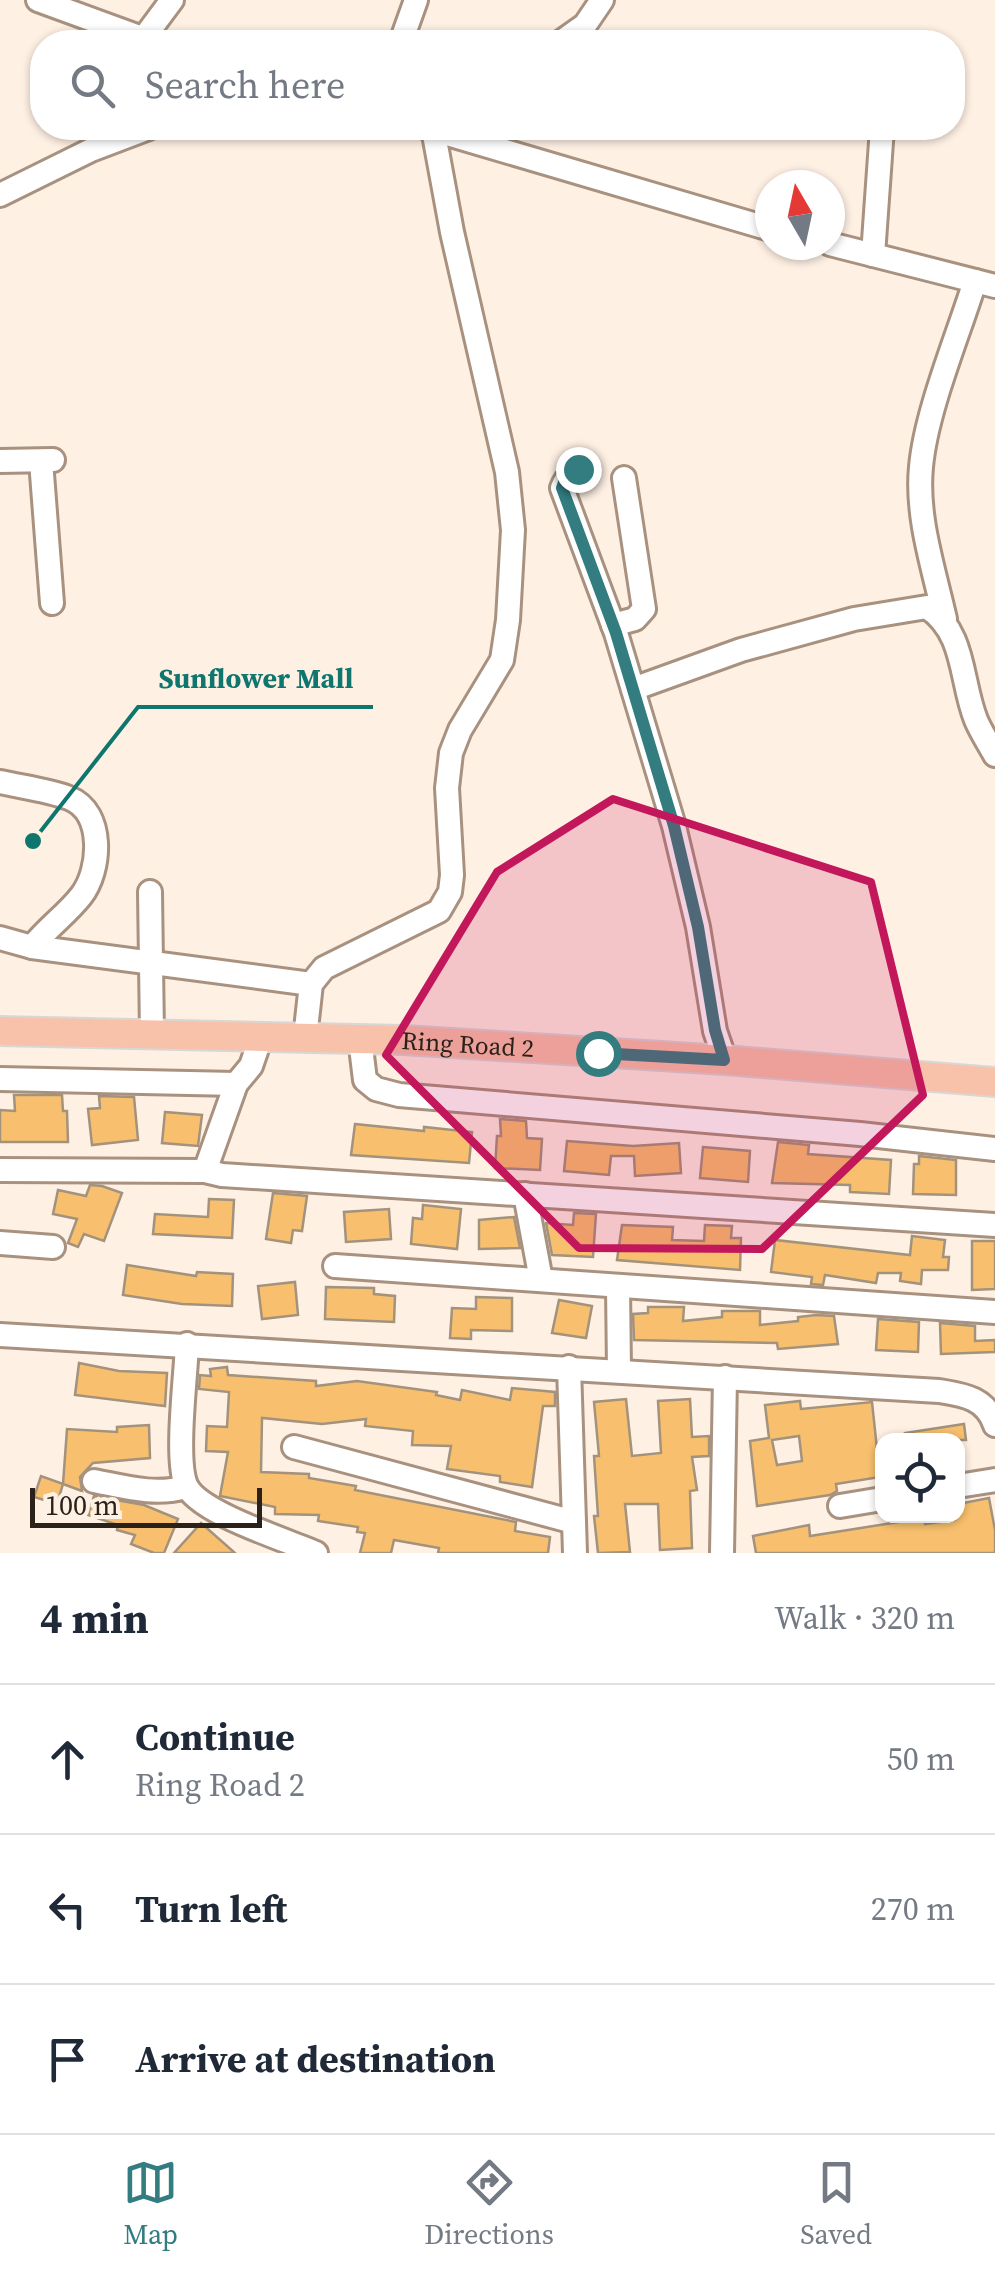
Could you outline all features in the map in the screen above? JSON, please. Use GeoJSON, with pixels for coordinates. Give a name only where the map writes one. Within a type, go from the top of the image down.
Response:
{"type":"FeatureCollection","features":[{"type":"Feature","properties":{"kind":"main road","name":"Ring Road 2"},"geometry":{"type":"LineString","coordinates":[[0,1030],[360,1038],[724,1060],[995,1082]]}},
{"type":"Feature","properties":{"kind":"street"},"geometry":{"type":"LineString","coordinates":[[154,30],[172,0]]}},
{"type":"Feature","properties":{"kind":"street"},"geometry":{"type":"LineString","coordinates":[[405,30],[416,0]]}},
{"type":"Feature","properties":{"kind":"street"},"geometry":{"type":"LineString","coordinates":[[577,30],[602,0]]}},
{"type":"Feature","properties":{"kind":"street"},"geometry":{"type":"LineString","coordinates":[[46,1],[122,30]]}},
{"type":"Feature","properties":{"kind":"street"},"geometry":{"type":"LineString","coordinates":[[0,195],[118,140]]}},
{"type":"Feature","properties":{"kind":"street"},"geometry":{"type":"LineString","coordinates":[[305,1038],[311,984],[324,968],[439,911],[450,892],[447,788],[452,754],[460,730],[502,660],[508,620],[514,530],[507,472],[433,140]]}},
{"type":"Feature","properties":{"kind":"street"},"geometry":{"type":"LineString","coordinates":[[486,140],[755,224]]}},
{"type":"Feature","properties":{"kind":"street"},"geometry":{"type":"LineString","coordinates":[[873,255],[881,140]]}},
{"type":"Feature","properties":{"kind":"street"},"geometry":{"type":"LineString","coordinates":[[845,248],[985,284],[929,426],[921,467],[923,518],[945,619],[976,720],[995,756]]}},
{"type":"Feature","properties":{"kind":"street"},"geometry":{"type":"LineString","coordinates":[[0,462],[47,461],[52,604]]}},
{"type":"Feature","properties":{"kind":"street"},"geometry":{"type":"LineString","coordinates":[[588,468],[566,477],[562,488],[613,625],[674,826],[724,1060]]}},
{"type":"Feature","properties":{"kind":"street"},"geometry":{"type":"LineString","coordinates":[[613,625],[634,618],[644,609],[624,478]]}},
{"type":"Feature","properties":{"kind":"street"},"geometry":{"type":"LineString","coordinates":[[633,688],[742,650],[854,619],[927,606],[945,619]]}},
{"type":"Feature","properties":{"kind":"street"},"geometry":{"type":"LineString","coordinates":[[0,782],[73,799],[82,808],[98,845],[92,876],[83,894],[32,947]]}},
{"type":"Feature","properties":{"kind":"street"},"geometry":{"type":"LineString","coordinates":[[150,892],[152,1034]]}},
{"type":"Feature","properties":{"kind":"street"},"geometry":{"type":"LineString","coordinates":[[0,938],[32,947],[311,984]]}},
{"type":"Feature","properties":{"kind":"street"},"geometry":{"type":"LineString","coordinates":[[205,1172],[236,1084],[250,1066],[261,1037]]}},
{"type":"Feature","properties":{"kind":"street"},"geometry":{"type":"LineString","coordinates":[[360,1038],[365,1080],[376,1089],[399,1095],[841,1132],[995,1149]]}},
{"type":"Feature","properties":{"kind":"street"},"geometry":{"type":"LineString","coordinates":[[0,1079],[236,1084]]}},
{"type":"Feature","properties":{"kind":"street"},"geometry":{"type":"LineString","coordinates":[[0,1170],[205,1172],[995,1224]]}},
{"type":"Feature","properties":{"kind":"street"},"geometry":{"type":"LineString","coordinates":[[524,1194],[540,1280]]}},
{"type":"Feature","properties":{"kind":"street"},"geometry":{"type":"LineString","coordinates":[[0,1243],[53,1247]]}},
{"type":"Feature","properties":{"kind":"street"},"geometry":{"type":"LineString","coordinates":[[335,1266],[995,1312]]}},
{"type":"Feature","properties":{"kind":"street"},"geometry":{"type":"LineString","coordinates":[[618,1286],[619,1371]]}},
{"type":"Feature","properties":{"kind":"street"},"geometry":{"type":"LineString","coordinates":[[0,1335],[956,1394],[974,1397],[992,1415],[995,1425]]}},
{"type":"Feature","properties":{"kind":"street"},"geometry":{"type":"LineString","coordinates":[[187,1344],[182,1466],[186,1488],[207,1506],[316,1553]]}},
{"type":"Feature","properties":{"kind":"street"},"geometry":{"type":"LineString","coordinates":[[569,1368],[575,1553]]}},
{"type":"Feature","properties":{"kind":"street"},"geometry":{"type":"LineString","coordinates":[[722,1553],[725,1377]]}},
{"type":"Feature","properties":{"kind":"street"},"geometry":{"type":"LineString","coordinates":[[294,1446],[574,1522]]}},
{"type":"Feature","properties":{"kind":"street"},"geometry":{"type":"LineString","coordinates":[[965,1485],[995,1480]]}},
{"type":"Feature","properties":{"kind":"street"},"geometry":{"type":"LineString","coordinates":[[94,1481],[150,1492],[186,1488]]}},
{"type":"Feature","properties":{"kind":"street"},"geometry":{"type":"LineString","coordinates":[[840,1506],[875,1500]]}},
{"type":"Feature","properties":{"kind":"highlighted area"},"geometry":{"type":"Polygon","coordinates":[[[613,799],[871,882],[923,1095],[762,1249],[579,1248],[386,1055],[497,872],[613,799]]]}},
{"type":"Feature","properties":{"kind":"building"},"geometry":{"type":"Polygon","coordinates":[[[14,1095],[62,1095],[68,1142],[0,1142],[0,1110],[15,1111],[14,1095]]]}},
{"type":"Feature","properties":{"kind":"building"},"geometry":{"type":"Polygon","coordinates":[[[99,1096],[134,1097],[138,1140],[92,1145],[88,1109],[100,1108],[99,1096]]]}},
{"type":"Feature","properties":{"kind":"building"},"geometry":{"type":"Polygon","coordinates":[[[165,1112],[202,1115],[198,1146],[162,1143],[165,1112]]]}},
{"type":"Feature","properties":{"kind":"building"},"geometry":{"type":"Polygon","coordinates":[[[500,1119],[526,1121],[527,1138],[542,1139],[540,1170],[495,1168],[500,1119]]]}},
{"type":"Feature","properties":{"kind":"building"},"geometry":{"type":"Polygon","coordinates":[[[355,1124],[472,1132],[469,1163],[351,1155],[355,1124]]]}},
{"type":"Feature","properties":{"kind":"building"},"geometry":{"type":"Polygon","coordinates":[[[567,1141],[633,1146],[679,1143],[681,1173],[635,1176],[634,1156],[611,1156],[609,1175],[564,1171],[567,1141]]]}},
{"type":"Feature","properties":{"kind":"building"},"geometry":{"type":"Polygon","coordinates":[[[778,1142],[809,1145],[808,1154],[891,1160],[889,1194],[850,1192],[850,1185],[772,1183],[778,1142]]]}},
{"type":"Feature","properties":{"kind":"building"},"geometry":{"type":"Polygon","coordinates":[[[703,1147],[750,1151],[748,1182],[700,1178],[703,1147]]]}},
{"type":"Feature","properties":{"kind":"building"},"geometry":{"type":"Polygon","coordinates":[[[919,1156],[956,1160],[956,1195],[913,1194],[914,1164],[919,1164],[919,1156]]]}},
{"type":"Feature","properties":{"kind":"building"},"geometry":{"type":"Polygon","coordinates":[[[90,1185],[122,1193],[104,1241],[84,1234],[78,1247],[68,1243],[77,1219],[53,1214],[58,1190],[86,1196],[90,1185]]]}},
{"type":"Feature","properties":{"kind":"building"},"geometry":{"type":"Polygon","coordinates":[[[273,1193],[307,1196],[302,1231],[293,1230],[291,1243],[266,1239],[273,1193]]]}},
{"type":"Feature","properties":{"kind":"building"},"geometry":{"type":"Polygon","coordinates":[[[209,1199],[234,1200],[232,1238],[153,1234],[155,1214],[208,1217],[209,1199]]]}},
{"type":"Feature","properties":{"kind":"building"},"geometry":{"type":"Polygon","coordinates":[[[423,1205],[461,1209],[457,1249],[411,1244],[413,1218],[422,1219],[423,1205]]]}},
{"type":"Feature","properties":{"kind":"building"},"geometry":{"type":"Polygon","coordinates":[[[389,1209],[391,1239],[346,1242],[344,1212],[389,1209]]]}},
{"type":"Feature","properties":{"kind":"building"},"geometry":{"type":"Polygon","coordinates":[[[574,1213],[596,1214],[593,1257],[552,1255],[546,1223],[573,1225],[574,1213]]]}},
{"type":"Feature","properties":{"kind":"building"},"geometry":{"type":"Polygon","coordinates":[[[514,1217],[520,1248],[479,1249],[479,1220],[514,1217]]]}},
{"type":"Feature","properties":{"kind":"building"},"geometry":{"type":"Polygon","coordinates":[[[622,1225],[673,1227],[672,1240],[704,1241],[705,1225],[732,1226],[731,1238],[741,1238],[740,1270],[617,1260],[622,1225]]]}},
{"type":"Feature","properties":{"kind":"building"},"geometry":{"type":"Polygon","coordinates":[[[912,1236],[945,1240],[943,1257],[949,1257],[948,1270],[922,1270],[921,1284],[900,1281],[901,1273],[878,1273],[876,1283],[825,1275],[823,1285],[811,1284],[812,1277],[771,1272],[775,1240],[910,1255],[912,1236]]]}},
{"type":"Feature","properties":{"kind":"building"},"geometry":{"type":"Polygon","coordinates":[[[972,1241],[995,1241],[995,1289],[972,1290],[972,1241]]]}},
{"type":"Feature","properties":{"kind":"building"},"geometry":{"type":"Polygon","coordinates":[[[127,1265],[196,1276],[197,1272],[233,1274],[232,1306],[182,1304],[123,1295],[127,1265]]]}},
{"type":"Feature","properties":{"kind":"building"},"geometry":{"type":"Polygon","coordinates":[[[295,1282],[298,1315],[262,1319],[258,1286],[295,1282]]]}},
{"type":"Feature","properties":{"kind":"building"},"geometry":{"type":"Polygon","coordinates":[[[326,1287],[374,1288],[374,1294],[395,1296],[394,1322],[325,1319],[326,1287]]]}},
{"type":"Feature","properties":{"kind":"building"},"geometry":{"type":"Polygon","coordinates":[[[476,1297],[512,1298],[512,1331],[471,1330],[471,1339],[450,1338],[452,1308],[476,1309],[476,1297]]]}},
{"type":"Feature","properties":{"kind":"building"},"geometry":{"type":"Polygon","coordinates":[[[559,1300],[592,1306],[586,1338],[552,1333],[559,1300]]]}},
{"type":"Feature","properties":{"kind":"building"},"geometry":{"type":"Polygon","coordinates":[[[648,1307],[684,1307],[683,1321],[722,1317],[722,1311],[760,1311],[760,1325],[798,1321],[798,1317],[834,1316],[838,1344],[778,1349],[777,1343],[634,1340],[633,1314],[648,1313],[648,1307]]]}},
{"type":"Feature","properties":{"kind":"building"},"geometry":{"type":"Polygon","coordinates":[[[878,1319],[919,1322],[918,1352],[876,1350],[878,1319]]]}},
{"type":"Feature","properties":{"kind":"building"},"geometry":{"type":"Polygon","coordinates":[[[940,1323],[975,1326],[975,1341],[995,1340],[995,1352],[941,1354],[940,1323]]]}},
{"type":"Feature","properties":{"kind":"building"},"geometry":{"type":"Polygon","coordinates":[[[79,1363],[119,1371],[167,1373],[165,1406],[75,1395],[79,1363]]]}},
{"type":"Feature","properties":{"kind":"building"},"geometry":{"type":"Polygon","coordinates":[[[227,1367],[228,1375],[316,1381],[316,1386],[357,1381],[437,1392],[436,1395],[460,1400],[462,1390],[510,1400],[512,1388],[555,1392],[555,1406],[543,1406],[532,1487],[500,1482],[500,1476],[447,1469],[451,1446],[412,1445],[413,1431],[365,1426],[366,1419],[322,1424],[262,1418],[261,1472],[309,1474],[309,1478],[356,1486],[355,1490],[516,1522],[515,1531],[550,1537],[548,1553],[438,1553],[439,1548],[394,1540],[391,1553],[360,1553],[365,1533],[357,1532],[358,1527],[318,1521],[319,1515],[275,1514],[275,1507],[220,1496],[228,1452],[206,1451],[207,1426],[227,1427],[229,1392],[199,1389],[200,1375],[211,1376],[210,1369],[227,1367]]]}},
{"type":"Feature","properties":{"kind":"building"},"geometry":{"type":"Polygon","coordinates":[[[626,1399],[632,1456],[661,1453],[658,1401],[690,1399],[692,1437],[709,1436],[709,1456],[692,1457],[697,1490],[690,1491],[692,1548],[660,1550],[658,1504],[625,1504],[630,1552],[598,1553],[594,1456],[599,1456],[594,1402],[626,1399]]]}},
{"type":"Feature","properties":{"kind":"building"},"geometry":{"type":"Polygon","coordinates":[[[800,1401],[801,1409],[872,1402],[875,1478],[836,1484],[837,1491],[830,1495],[757,1506],[750,1441],[769,1438],[765,1405],[800,1401]],[[799,1436],[772,1440],[777,1465],[802,1461],[799,1436]]]}},
{"type":"Feature","properties":{"kind":"building"},"geometry":{"type":"Polygon","coordinates":[[[964,1424],[966,1440],[965,1433],[905,1433],[964,1424]]]}},
{"type":"Feature","properties":{"kind":"building"},"geometry":{"type":"Polygon","coordinates":[[[149,1425],[150,1458],[93,1463],[80,1477],[82,1491],[63,1484],[67,1429],[117,1432],[117,1427],[149,1425]]]}},
{"type":"Feature","properties":{"kind":"building"},"geometry":{"type":"Polygon","coordinates":[[[41,1476],[63,1484],[57,1504],[34,1497],[41,1476]]]}},
{"type":"Feature","properties":{"kind":"building"},"geometry":{"type":"Polygon","coordinates":[[[94,1496],[144,1505],[178,1519],[164,1553],[131,1544],[135,1535],[88,1515],[94,1496]]]}},
{"type":"Feature","properties":{"kind":"building"},"geometry":{"type":"Polygon","coordinates":[[[989,1498],[995,1553],[756,1553],[753,1536],[809,1525],[810,1536],[892,1523],[965,1523],[965,1503],[989,1498]]]}},
{"type":"Feature","properties":{"kind":"building"},"geometry":{"type":"Polygon","coordinates":[[[201,1523],[235,1553],[174,1553],[201,1523]]]}},
{"type":"Feature","properties":{"kind":"place","name":"Sunflower Mall"},"geometry":{"type":"Point","coordinates":[33,841]}},
{"type":"Feature","properties":{"kind":"route"},"geometry":{"type":"LineString","coordinates":[[578,469],[566,477],[562,488],[616,633],[650,740],[698,927],[715,1030],[724,1060],[598,1053]]}}]}
